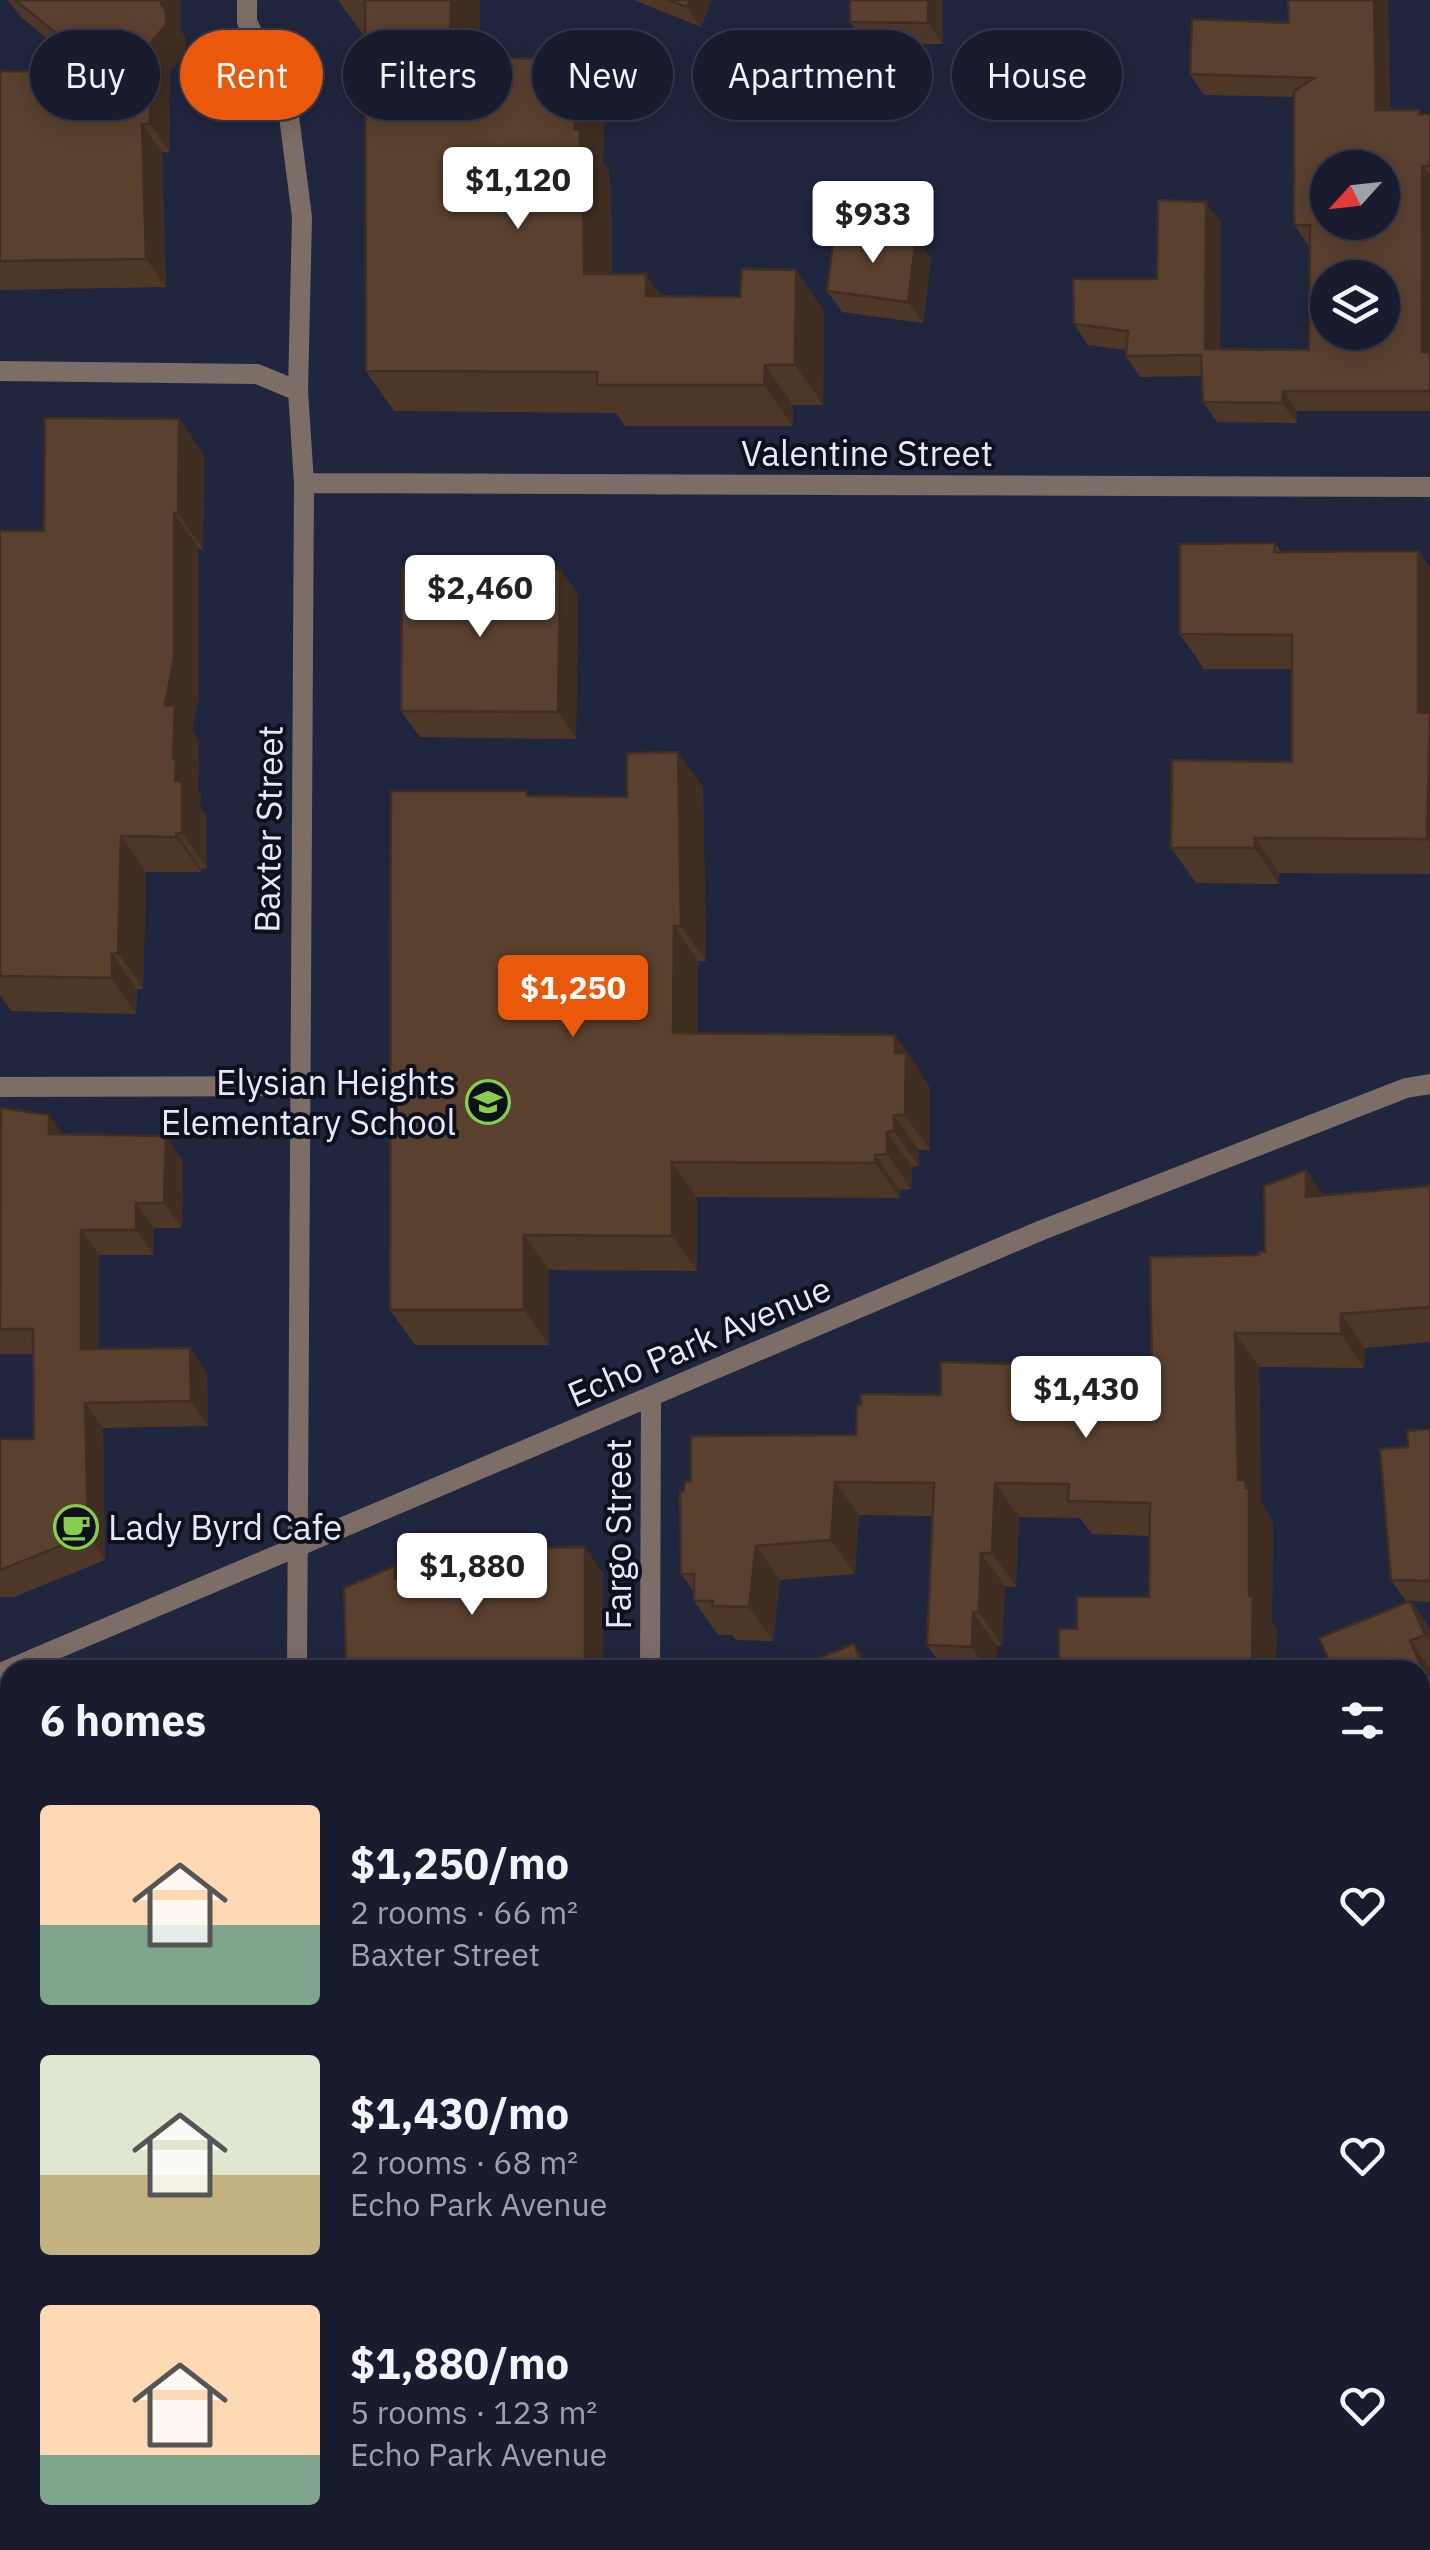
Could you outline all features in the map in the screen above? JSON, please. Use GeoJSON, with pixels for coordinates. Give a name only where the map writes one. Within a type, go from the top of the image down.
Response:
{"type":"FeatureCollection","features":[{"type":"Feature","properties":{"kind":"street","name":"Baxter Street"},"geometry":{"type":"LineString","coordinates":[[247,0],[247,22],[287,101],[302,217],[298,390],[304,483],[297,1660]]}},
{"type":"Feature","properties":{"kind":"street"},"geometry":{"type":"LineString","coordinates":[[0,371],[256,374],[298,390]]}},
{"type":"Feature","properties":{"kind":"street","name":"Valentine Street"},"geometry":{"type":"LineString","coordinates":[[304,483],[1430,487]]}},
{"type":"Feature","properties":{"kind":"street","name":"Echo Park Avenue"},"geometry":{"type":"LineString","coordinates":[[30,1660],[1060,1223],[1406,1088],[1430,1084]]}},
{"type":"Feature","properties":{"kind":"street"},"geometry":{"type":"LineString","coordinates":[[0,1087],[298,1086]]}},
{"type":"Feature","properties":{"kind":"street","name":"Fargo Street"},"geometry":{"type":"LineString","coordinates":[[650,1660],[651,1398]]}},
{"type":"Feature","properties":{"kind":"building"},"geometry":{"type":"Polygon","coordinates":[[[15,0],[161,0],[166,10],[166,25],[160,32],[52,30],[15,0]]]}},
{"type":"Feature","properties":{"kind":"building"},"geometry":{"type":"Polygon","coordinates":[[[365,0],[451,0],[450,30],[365,30],[365,0]]]}},
{"type":"Feature","properties":{"kind":"building"},"geometry":{"type":"Polygon","coordinates":[[[668,0],[690,0],[687,7],[668,0]]]}},
{"type":"Feature","properties":{"kind":"building"},"geometry":{"type":"Polygon","coordinates":[[[850,0],[928,0],[928,23],[850,22],[850,0]]]}},
{"type":"Feature","properties":{"kind":"building"},"geometry":{"type":"Polygon","coordinates":[[[1288,0],[1374,0],[1376,110],[1419,110],[1419,114],[1430,114],[1430,166],[1423,166],[1422,171],[1422,352],[1430,352],[1430,391],[1283,391],[1282,403],[1203,402],[1201,355],[1126,356],[1128,331],[1074,324],[1073,279],[1157,279],[1158,200],[1206,202],[1205,349],[1309,350],[1310,225],[1294,225],[1294,91],[1314,78],[1190,74],[1192,19],[1289,23],[1288,0]]]}},
{"type":"Feature","properties":{"kind":"building"},"geometry":{"type":"Polygon","coordinates":[[[512,58],[532,58],[532,120],[575,120],[575,129],[580,129],[584,274],[646,274],[646,296],[740,297],[742,269],[796,270],[795,365],[765,365],[764,385],[597,385],[597,372],[366,371],[365,120],[512,120],[512,58]]]}},
{"type":"Feature","properties":{"kind":"building"},"geometry":{"type":"Polygon","coordinates":[[[0,71],[30,71],[30,120],[150,120],[150,124],[142,124],[146,259],[0,261],[0,71]]]}},
{"type":"Feature","properties":{"kind":"building"},"geometry":{"type":"Polygon","coordinates":[[[871,232],[916,237],[908,302],[827,291],[834,235],[870,239],[871,232]]]}},
{"type":"Feature","properties":{"kind":"building"},"geometry":{"type":"Polygon","coordinates":[[[45,418],[179,419],[178,513],[174,513],[174,659],[165,705],[175,705],[173,759],[175,781],[182,781],[182,833],[176,833],[176,837],[121,836],[118,953],[112,954],[112,978],[0,976],[0,531],[44,531],[45,418]]]}},
{"type":"Feature","properties":{"kind":"building"},"geometry":{"type":"Polygon","coordinates":[[[1275,543],[1275,552],[1418,551],[1418,712],[1430,713],[1427,839],[1255,838],[1255,848],[1171,848],[1172,760],[1292,762],[1292,635],[1180,634],[1180,544],[1275,543]]]}},
{"type":"Feature","properties":{"kind":"building"},"geometry":{"type":"Polygon","coordinates":[[[402,568],[560,569],[558,712],[401,711],[402,568]]]}},
{"type":"Feature","properties":{"kind":"building"},"geometry":{"type":"Polygon","coordinates":[[[678,752],[681,926],[674,926],[673,1033],[895,1035],[895,1053],[906,1053],[905,1115],[894,1115],[894,1131],[887,1132],[887,1154],[875,1155],[875,1163],[672,1162],[672,1236],[524,1235],[524,1310],[390,1310],[391,791],[527,791],[527,796],[627,797],[627,753],[678,752]]]}},
{"type":"Feature","properties":{"kind":"building"},"geometry":{"type":"Polygon","coordinates":[[[1,1108],[49,1115],[49,1134],[166,1136],[164,1203],[136,1203],[136,1230],[81,1230],[81,1349],[190,1348],[191,1401],[85,1403],[88,1535],[0,1570],[0,1439],[34,1439],[33,1329],[0,1329],[1,1108]]]}},
{"type":"Feature","properties":{"kind":"building"},"geometry":{"type":"Polygon","coordinates":[[[1306,1170],[1306,1197],[1430,1186],[1430,1307],[1341,1314],[1341,1334],[1235,1333],[1238,1480],[1245,1480],[1249,1488],[1252,1660],[1059,1660],[1059,1629],[1077,1629],[1077,1597],[1149,1597],[1150,1503],[1068,1501],[1069,1484],[995,1483],[992,1553],[981,1553],[979,1612],[973,1612],[972,1647],[927,1645],[934,1483],[835,1482],[831,1540],[756,1546],[749,1607],[712,1606],[713,1601],[694,1601],[694,1574],[681,1574],[680,1491],[684,1491],[685,1481],[691,1481],[691,1436],[856,1435],[861,1394],[941,1395],[941,1362],[1152,1368],[1150,1257],[1265,1252],[1264,1186],[1306,1170]]]}},
{"type":"Feature","properties":{"kind":"building"},"geometry":{"type":"Polygon","coordinates":[[[1430,1429],[1430,1581],[1391,1580],[1380,1449],[1408,1447],[1407,1431],[1430,1429]]]}},
{"type":"Feature","properties":{"kind":"building"},"geometry":{"type":"Polygon","coordinates":[[[585,1547],[585,1660],[346,1660],[344,1588],[395,1566],[395,1579],[515,1578],[515,1548],[585,1547]]]}},
{"type":"Feature","properties":{"kind":"building"},"geometry":{"type":"Polygon","coordinates":[[[1410,1601],[1425,1635],[1410,1641],[1419,1660],[1329,1660],[1319,1638],[1410,1601]]]}},
{"type":"Feature","properties":{"kind":"building"},"geometry":{"type":"Polygon","coordinates":[[[854,1644],[860,1660],[814,1660],[854,1644]]]}},
{"type":"Feature","properties":{"kind":"place","name":"Elysian Heights Elementary School"},"geometry":{"type":"Point","coordinates":[488,1102]}},
{"type":"Feature","properties":{"kind":"place","name":"Lady Byrd Cafe"},"geometry":{"type":"Point","coordinates":[76,1527]}}]}
